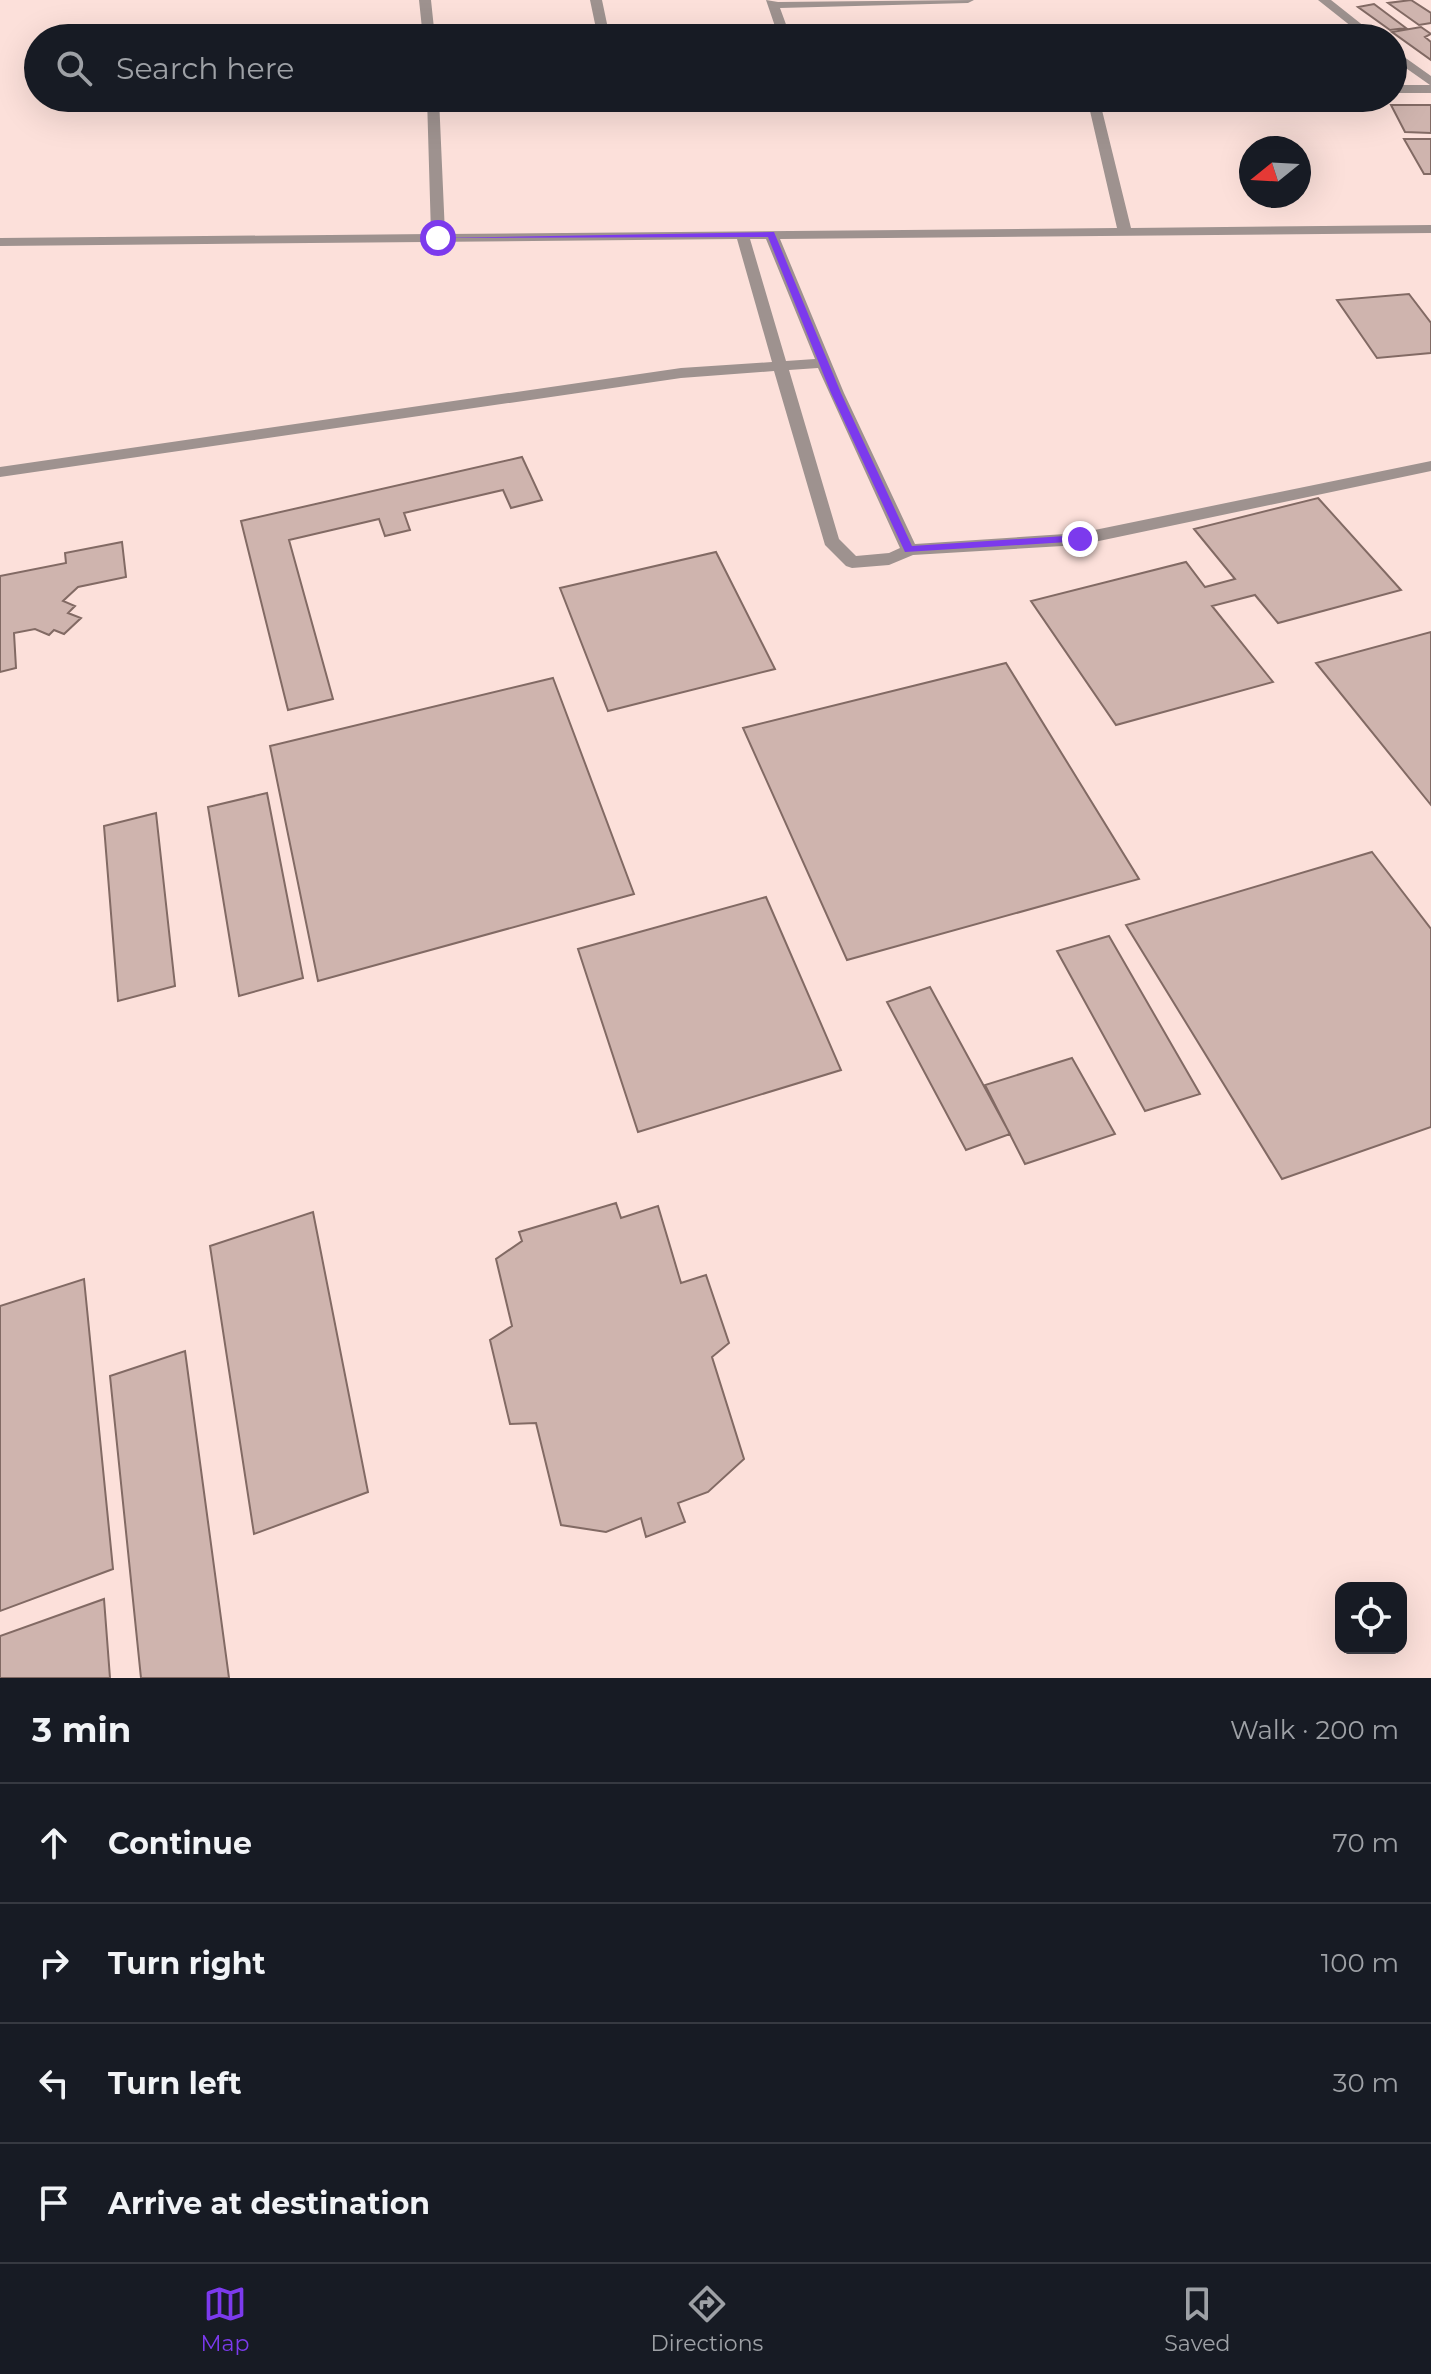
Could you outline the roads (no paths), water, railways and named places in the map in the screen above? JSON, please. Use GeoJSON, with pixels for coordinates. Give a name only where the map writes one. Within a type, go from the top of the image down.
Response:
{"type":"FeatureCollection","features":[{"type":"Feature","properties":{"kind":"street"},"geometry":{"type":"LineString","coordinates":[[425,0],[428,24]]}},
{"type":"Feature","properties":{"kind":"street"},"geometry":{"type":"LineString","coordinates":[[596,0],[601,24]]}},
{"type":"Feature","properties":{"kind":"street"},"geometry":{"type":"LineString","coordinates":[[780,24],[773,2],[968,0]]}},
{"type":"Feature","properties":{"kind":"street"},"geometry":{"type":"LineString","coordinates":[[1324,0],[1355,24]]}},
{"type":"Feature","properties":{"kind":"street"},"geometry":{"type":"LineString","coordinates":[[1407,64],[1431,82]]}},
{"type":"Feature","properties":{"kind":"street"},"geometry":{"type":"LineString","coordinates":[[1407,89],[1431,89]]}},
{"type":"Feature","properties":{"kind":"street"},"geometry":{"type":"LineString","coordinates":[[434,112],[438,238]]}},
{"type":"Feature","properties":{"kind":"street"},"geometry":{"type":"LineString","coordinates":[[1096,112],[1125,232]]}},
{"type":"Feature","properties":{"kind":"street"},"geometry":{"type":"LineString","coordinates":[[0,242],[1431,229]]}},
{"type":"Feature","properties":{"kind":"street"},"geometry":{"type":"LineString","coordinates":[[742,234],[831,541],[852,562],[882,561],[909,550],[1080,539],[1431,466]]}},
{"type":"Feature","properties":{"kind":"street"},"geometry":{"type":"LineString","coordinates":[[771,234],[823,363],[909,550]]}},
{"type":"Feature","properties":{"kind":"street"},"geometry":{"type":"LineString","coordinates":[[0,472],[681,373],[823,363]]}}]}
